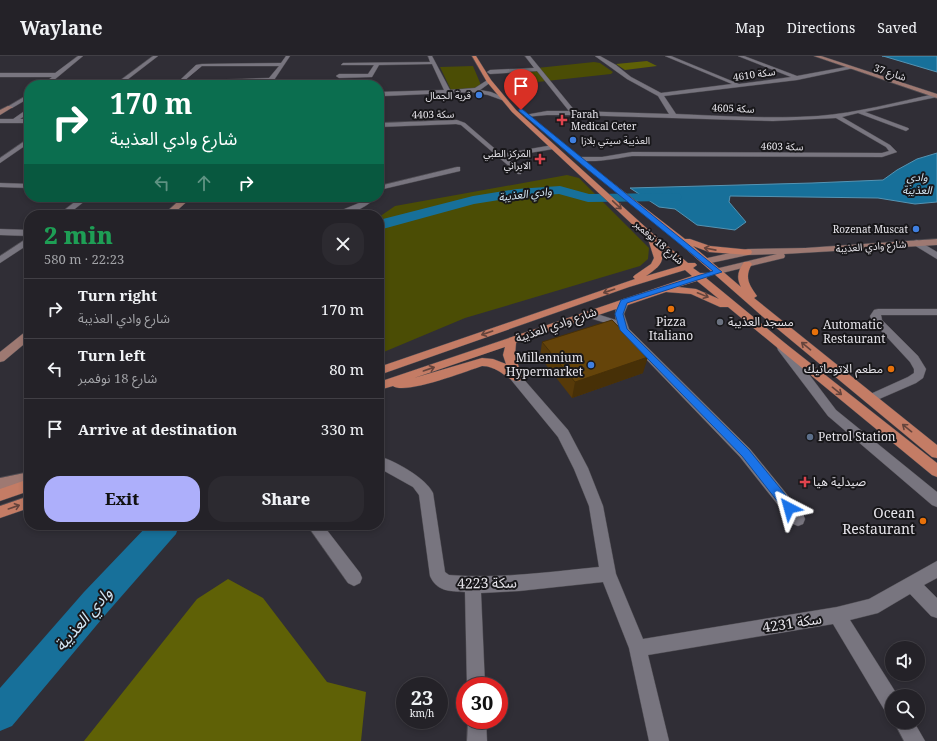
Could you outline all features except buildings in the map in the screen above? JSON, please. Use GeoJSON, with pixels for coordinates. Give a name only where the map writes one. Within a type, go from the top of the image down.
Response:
{"type":"FeatureCollection","features":[{"type":"Feature","properties":{"kind":"main road","name":"شارع 18 نوفمبر"},"geometry":{"type":"LineString","coordinates":[[474,56],[489,81],[502,98],[649,235],[782,347],[937,471]]}},
{"type":"Feature","properties":{"kind":"main road"},"geometry":{"type":"LineString","coordinates":[[480,56],[506,95],[527,116],[555,140]]}},
{"type":"Feature","properties":{"kind":"main road","name":"شارع 18 نوفمبر"},"geometry":{"type":"LineString","coordinates":[[575,156],[674,234],[766,314],[937,453]]}},
{"type":"Feature","properties":{"kind":"main road"},"geometry":{"type":"LineString","coordinates":[[674,234],[688,242],[709,249],[748,252]]}},
{"type":"Feature","properties":{"kind":"main road"},"geometry":{"type":"LineString","coordinates":[[626,285],[657,264],[659,259],[657,248],[649,235]]}},
{"type":"Feature","properties":{"kind":"main road","name":"شارع وادي العذيبة"},"geometry":{"type":"LineString","coordinates":[[384,369],[626,285],[706,261]]}},
{"type":"Feature","properties":{"kind":"main road"},"geometry":{"type":"LineString","coordinates":[[747,264],[743,269],[742,281],[746,289],[766,314]]}},
{"type":"Feature","properties":{"kind":"main road","name":"شارع وادي العذيبة"},"geometry":{"type":"LineString","coordinates":[[384,385],[587,314],[718,272]]}},
{"type":"Feature","properties":{"kind":"main road"},"geometry":{"type":"LineString","coordinates":[[638,297],[669,290],[693,291],[716,301],[750,320]]}},
{"type":"Feature","properties":{"kind":"main road"},"geometry":{"type":"LineString","coordinates":[[511,340],[509,355],[516,378]]}},
{"type":"Feature","properties":{"kind":"main road"},"geometry":{"type":"LineString","coordinates":[[384,385],[418,382],[482,362],[491,362],[503,366],[516,378]]}},
{"type":"Feature","properties":{"kind":"main road"},"geometry":{"type":"LineString","coordinates":[[0,495],[24,487]]}},
{"type":"Feature","properties":{"kind":"main road"},"geometry":{"type":"LineString","coordinates":[[0,512],[24,504]]}},
{"type":"Feature","properties":{"kind":"street"},"geometry":{"type":"LineString","coordinates":[[50,80],[82,56]]}},
{"type":"Feature","properties":{"kind":"street"},"geometry":{"type":"LineString","coordinates":[[124,80],[156,56]]}},
{"type":"Feature","properties":{"kind":"street"},"geometry":{"type":"LineString","coordinates":[[272,80],[288,56]]}},
{"type":"Feature","properties":{"kind":"street"},"geometry":{"type":"LineString","coordinates":[[346,56],[339,79],[370,76],[377,64]]}},
{"type":"Feature","properties":{"kind":"street"},"geometry":{"type":"LineString","coordinates":[[430,56],[432,63],[448,92]]}},
{"type":"Feature","properties":{"kind":"street"},"geometry":{"type":"LineString","coordinates":[[527,56],[556,89],[573,112]]}},
{"type":"Feature","properties":{"kind":"street"},"geometry":{"type":"LineString","coordinates":[[597,56],[614,66],[629,78],[660,95],[673,115]]}},
{"type":"Feature","properties":{"kind":"street"},"geometry":{"type":"LineString","coordinates":[[667,56],[739,86]]}},
{"type":"Feature","properties":{"kind":"street"},"geometry":{"type":"LineString","coordinates":[[740,56],[797,78]]}},
{"type":"Feature","properties":{"kind":"street","name":"شارع 37"},"geometry":{"type":"LineString","coordinates":[[816,56],[936,96]]}},
{"type":"Feature","properties":{"kind":"street"},"geometry":{"type":"LineString","coordinates":[[343,64],[432,63]]}},
{"type":"Feature","properties":{"kind":"street"},"geometry":{"type":"LineString","coordinates":[[183,80],[198,66],[202,65],[282,64]]}},
{"type":"Feature","properties":{"kind":"street","name":"سكة 4610"},"geometry":{"type":"LineString","coordinates":[[660,95],[797,78],[851,68]]}},
{"type":"Feature","properties":{"kind":"street"},"geometry":{"type":"LineString","coordinates":[[490,72],[538,69]]}},
{"type":"Feature","properties":{"kind":"street"},"geometry":{"type":"LineString","coordinates":[[0,76],[56,75]]}},
{"type":"Feature","properties":{"kind":"street"},"geometry":{"type":"LineString","coordinates":[[384,94],[467,91],[485,87],[489,81]]}},
{"type":"Feature","properties":{"kind":"street"},"geometry":{"type":"LineString","coordinates":[[467,91],[489,93],[502,98]]}},
{"type":"Feature","properties":{"kind":"street","name":"سكة 4605"},"geometry":{"type":"LineString","coordinates":[[527,116],[547,113],[573,112],[773,119],[818,118],[860,112],[936,96]]}},
{"type":"Feature","properties":{"kind":"street"},"geometry":{"type":"LineString","coordinates":[[0,113],[24,99]]}},
{"type":"Feature","properties":{"kind":"street"},"geometry":{"type":"LineString","coordinates":[[0,107],[10,107]]}},
{"type":"Feature","properties":{"kind":"street"},"geometry":{"type":"LineString","coordinates":[[860,112],[906,129]]}},
{"type":"Feature","properties":{"kind":"street"},"geometry":{"type":"LineString","coordinates":[[14,121],[24,114]]}},
{"type":"Feature","properties":{"kind":"street","name":"سكة 4603"},"geometry":{"type":"LineString","coordinates":[[575,156],[602,159],[632,154],[836,156],[882,155],[894,152],[888,146],[837,116]]}},
{"type":"Feature","properties":{"kind":"street"},"geometry":{"type":"LineString","coordinates":[[0,121],[24,121]]}},
{"type":"Feature","properties":{"kind":"street","name":"سكة 4403"},"geometry":{"type":"LineString","coordinates":[[384,125],[457,122],[463,124],[518,172]]}},
{"type":"Feature","properties":{"kind":"street"},"geometry":{"type":"LineString","coordinates":[[0,161],[24,144]]}},
{"type":"Feature","properties":{"kind":"street"},"geometry":{"type":"LineString","coordinates":[[500,156],[553,147]]}},
{"type":"Feature","properties":{"kind":"street","name":"سكة 4603"},"geometry":{"type":"LineString","coordinates":[[589,168],[602,159]]}},
{"type":"Feature","properties":{"kind":"street"},"geometry":{"type":"LineString","coordinates":[[384,187],[457,170]]}},
{"type":"Feature","properties":{"kind":"street"},"geometry":{"type":"LineString","coordinates":[[0,185],[24,186]]}},
{"type":"Feature","properties":{"kind":"street"},"geometry":{"type":"LineString","coordinates":[[69,210],[79,202]]}},
{"type":"Feature","properties":{"kind":"street"},"geometry":{"type":"LineString","coordinates":[[173,210],[182,202]]}},
{"type":"Feature","properties":{"kind":"street"},"geometry":{"type":"LineString","coordinates":[[347,210],[365,202]]}},
{"type":"Feature","properties":{"kind":"street"},"geometry":{"type":"LineString","coordinates":[[0,232],[24,233]]}},
{"type":"Feature","properties":{"kind":"street","name":"شارع وادي العذيبة"},"geometry":{"type":"LineString","coordinates":[[706,261],[748,252],[805,251],[937,242]]}},
{"type":"Feature","properties":{"kind":"street"},"geometry":{"type":"LineString","coordinates":[[0,260],[24,243]]}},
{"type":"Feature","properties":{"kind":"street"},"geometry":{"type":"LineString","coordinates":[[917,243],[937,256]]}},
{"type":"Feature","properties":{"kind":"street","name":"شارع وادي العذيبة"},"geometry":{"type":"LineString","coordinates":[[718,272],[805,251]]}},
{"type":"Feature","properties":{"kind":"street"},"geometry":{"type":"LineString","coordinates":[[624,302],[619,314],[624,330]]}},
{"type":"Feature","properties":{"kind":"street"},"geometry":{"type":"LineString","coordinates":[[870,399],[912,380],[919,375],[920,368],[914,359],[877,321],[875,316],[878,312],[937,312]]}},
{"type":"Feature","properties":{"kind":"street"},"geometry":{"type":"LineString","coordinates":[[587,314],[610,321],[624,330],[745,453],[798,519]]}},
{"type":"Feature","properties":{"kind":"street"},"geometry":{"type":"LineString","coordinates":[[0,358],[24,338]]}},
{"type":"Feature","properties":{"kind":"street"},"geometry":{"type":"LineString","coordinates":[[782,347],[832,413],[937,501]]}},
{"type":"Feature","properties":{"kind":"street"},"geometry":{"type":"LineString","coordinates":[[516,378],[563,434],[581,468],[596,506],[608,574],[638,648],[659,741]]}},
{"type":"Feature","properties":{"kind":"street","name":"سكة 4223"},"geometry":{"type":"LineString","coordinates":[[384,464],[418,483],[426,493],[440,579],[445,583],[473,585],[518,583],[608,574]]}},
{"type":"Feature","properties":{"kind":"street"},"geometry":{"type":"LineString","coordinates":[[0,484],[24,479]]}},
{"type":"Feature","properties":{"kind":"street"},"geometry":{"type":"LineString","coordinates":[[318,530],[354,578]]}},
{"type":"Feature","properties":{"kind":"street","name":"سكة 4231"},"geometry":{"type":"LineString","coordinates":[[638,648],[872,608],[937,569]]}},
{"type":"Feature","properties":{"kind":"street"},"geometry":{"type":"LineString","coordinates":[[473,585],[476,677]]}},
{"type":"Feature","properties":{"kind":"street"},"geometry":{"type":"LineString","coordinates":[[912,585],[937,610]]}},
{"type":"Feature","properties":{"kind":"street"},"geometry":{"type":"LineString","coordinates":[[838,615],[885,692]]}},
{"type":"Feature","properties":{"kind":"street"},"geometry":{"type":"LineString","coordinates":[[477,729],[478,741]]}},
{"type":"Feature","properties":{"kind":"street"},"geometry":{"type":"LineString","coordinates":[[907,729],[915,741]]}},
{"type":"Feature","properties":{"kind":"shaded area"},"geometry":{"type":"Polygon","coordinates":[[[647,61],[657,66],[625,70],[616,64],[647,61]]]}},
{"type":"Feature","properties":{"kind":"shaded area"},"geometry":{"type":"Polygon","coordinates":[[[594,62],[600,63],[613,72],[611,74],[528,83],[518,70],[594,62]]]}},
{"type":"Feature","properties":{"kind":"shaded area"},"geometry":{"type":"Polygon","coordinates":[[[473,66],[481,85],[477,88],[451,90],[440,67],[473,66]]]}},
{"type":"Feature","properties":{"kind":"shaded area"},"geometry":{"type":"Polygon","coordinates":[[[567,175],[579,178],[649,248],[648,259],[640,266],[465,318],[384,352],[384,214],[395,206],[567,175]]]}},
{"type":"Feature","properties":{"kind":"shaded area"},"geometry":{"type":"Polygon","coordinates":[[[228,579],[263,598],[327,682],[366,692],[361,741],[84,741],[197,599],[228,579]]]}},
{"type":"Feature","properties":{"kind":"water"},"geometry":{"type":"Polygon","coordinates":[[[883,56],[937,56],[937,72],[883,56]]]}},
{"type":"Feature","properties":{"kind":"water","name":"وادي العذيبة"},"geometry":{"type":"Polygon","coordinates":[[[937,153],[937,202],[915,204],[878,198],[730,196],[729,202],[746,222],[735,230],[697,225],[675,209],[659,207],[630,188],[883,180],[917,159],[937,153]]]}},
{"type":"Feature","properties":{"kind":"waterway","name":"وادي العذيبة"},"geometry":{"type":"LineString","coordinates":[[384,224],[473,200],[517,193],[560,190],[588,198],[675,197]]}},
{"type":"Feature","properties":{"kind":"waterway","name":"وادي العذيبة"},"geometry":{"type":"LineString","coordinates":[[0,714],[95,603],[161,530]]}},
{"type":"Feature","properties":{"kind":"place","name":"قرية الجمال"},"geometry":{"type":"Point","coordinates":[479,95]}},
{"type":"Feature","properties":{"kind":"place","name":"Farah Medical Ceter"},"geometry":{"type":"Point","coordinates":[562,120]}},
{"type":"Feature","properties":{"kind":"place","name":"العذيبة سيتي بلازا"},"geometry":{"type":"Point","coordinates":[573,140]}},
{"type":"Feature","properties":{"kind":"place","name":"المركز الطبي الايراني"},"geometry":{"type":"Point","coordinates":[540,159]}},
{"type":"Feature","properties":{"kind":"place","name":"Rozenat Muscat"},"geometry":{"type":"Point","coordinates":[916,229]}},
{"type":"Feature","properties":{"kind":"place","name":"Pizza Italiano"},"geometry":{"type":"Point","coordinates":[671,309]}},
{"type":"Feature","properties":{"kind":"place","name":"مسجد العذيبة"},"geometry":{"type":"Point","coordinates":[720,322]}},
{"type":"Feature","properties":{"kind":"place","name":"Automatic Restaurant"},"geometry":{"type":"Point","coordinates":[815,332]}},
{"type":"Feature","properties":{"kind":"place","name":"Millennium Hypermarket"},"geometry":{"type":"Point","coordinates":[591,365]}},
{"type":"Feature","properties":{"kind":"place","name":"مطعم الاتوماتيك"},"geometry":{"type":"Point","coordinates":[891,369]}},
{"type":"Feature","properties":{"kind":"place","name":"Petrol Station"},"geometry":{"type":"Point","coordinates":[810,437]}},
{"type":"Feature","properties":{"kind":"place","name":"صيدلية هيا"},"geometry":{"type":"Point","coordinates":[805,482]}},
{"type":"Feature","properties":{"kind":"place","name":"Ocean Restaurant"},"geometry":{"type":"Point","coordinates":[923,521]}},
{"type":"Feature","properties":{"kind":"route"},"geometry":{"type":"LineString","coordinates":[[521,110],[589,168],[674,234],[718,272],[624,302],[619,314],[624,330],[745,453],[789,508]]}}]}
